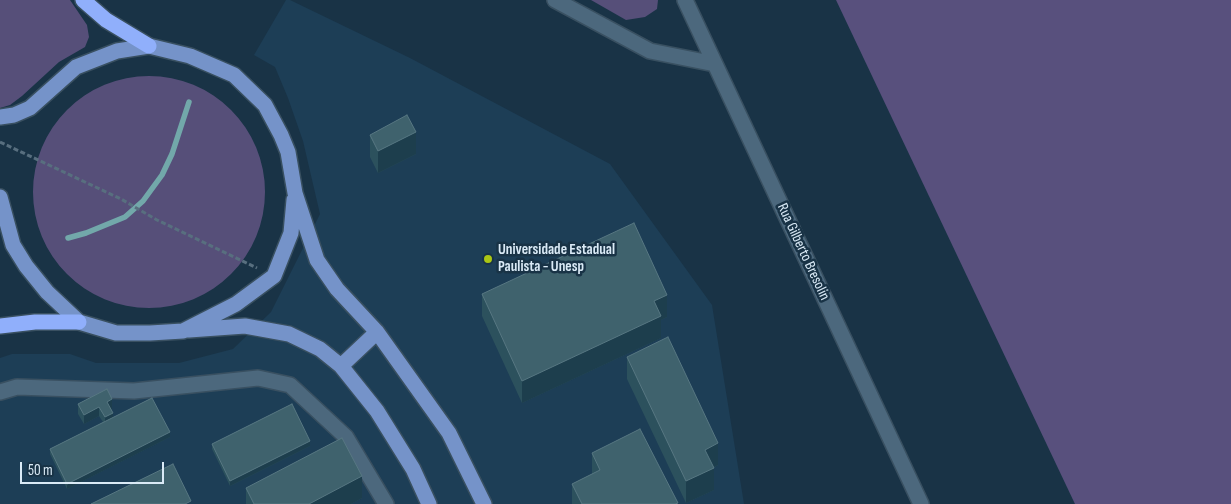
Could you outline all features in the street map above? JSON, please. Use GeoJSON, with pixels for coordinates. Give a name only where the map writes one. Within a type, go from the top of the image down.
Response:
{"type":"FeatureCollection","features":[{"type":"Feature","properties":{"kind":"highway"},"geometry":{"type":"LineString","coordinates":[[83,0],[106,20],[149,46]]}},
{"type":"Feature","properties":{"kind":"highway"},"geometry":{"type":"LineString","coordinates":[[0,326],[35,322],[79,322]]}},
{"type":"Feature","properties":{"kind":"main road"},"geometry":{"type":"LineString","coordinates":[[0,118],[14,115],[30,108],[76,67],[117,51],[149,46],[190,56],[234,75],[265,106],[281,135],[288,152],[295,192],[317,260],[338,289],[377,332],[448,433],[484,504]]}},
{"type":"Feature","properties":{"kind":"main road"},"geometry":{"type":"LineString","coordinates":[[183,331],[236,304],[274,276],[291,232],[295,192]]}},
{"type":"Feature","properties":{"kind":"main road"},"geometry":{"type":"LineString","coordinates":[[0,197],[13,246],[47,292],[79,322],[116,333],[150,333],[245,326],[289,334],[320,349],[342,366],[377,412],[413,469],[430,504]]}},
{"type":"Feature","properties":{"kind":"main road"},"geometry":{"type":"LineString","coordinates":[[342,366],[377,332]]}},
{"type":"Feature","properties":{"kind":"street"},"geometry":{"type":"LineString","coordinates":[[555,0],[650,51],[714,64]]}},
{"type":"Feature","properties":{"kind":"street","name":"Rua Gilberto Bresolin"},"geometry":{"type":"LineString","coordinates":[[684,0],[921,504]]}},
{"type":"Feature","properties":{"kind":"street"},"geometry":{"type":"LineString","coordinates":[[0,392],[17,387],[134,390],[258,378],[290,385],[346,437],[386,504]]}},
{"type":"Feature","properties":{"kind":"path"},"geometry":{"type":"LineString","coordinates":[[0,142],[121,199],[157,220],[274,276]]}},
{"type":"Feature","properties":{"kind":"shaded area"},"geometry":{"type":"Polygon","coordinates":[[[0,0],[70,0],[87,25],[89,37],[85,47],[59,62],[10,105],[0,108],[0,0]]]}},
{"type":"Feature","properties":{"kind":"shaded area","name":"Universidade Estadual Paulista - Unesp"},"geometry":{"type":"Polygon","coordinates":[[[286,0],[290,0],[410,58],[610,164],[712,305],[744,504],[0,504],[0,358],[12,354],[70,354],[96,363],[179,363],[233,349],[271,312],[320,214],[303,141],[288,98],[275,67],[254,55],[286,0]]]}},
{"type":"Feature","properties":{"kind":"shaded area"},"geometry":{"type":"Polygon","coordinates":[[[591,0],[658,0],[657,9],[645,17],[626,20],[591,0]]]}},
{"type":"Feature","properties":{"kind":"shaded area"},"geometry":{"type":"Polygon","coordinates":[[[836,0],[1231,0],[1231,504],[1075,504],[836,0]]]}},
{"type":"Feature","properties":{"kind":"shaded area"},"geometry":{"type":"Polygon","coordinates":[[[149,76],[172,78],[204,90],[223,102],[239,118],[251,137],[260,158],[265,192],[263,215],[251,247],[239,266],[223,282],[204,294],[183,303],[149,308],[126,306],[94,294],[75,282],[59,266],[47,247],[38,226],[33,192],[35,169],[47,137],[59,118],[75,102],[94,90],[115,81],[149,76]]]}},
{"type":"Feature","properties":{"kind":"building"},"geometry":{"type":"Polygon","coordinates":[[[407,115],[416,132],[378,151],[370,135],[407,115]]]}},
{"type":"Feature","properties":{"kind":"building"},"geometry":{"type":"Polygon","coordinates":[[[634,223],[667,295],[654,301],[661,316],[522,381],[482,294],[634,223]]]}},
{"type":"Feature","properties":{"kind":"building"},"geometry":{"type":"Polygon","coordinates":[[[668,337],[718,443],[705,450],[714,468],[686,481],[627,357],[668,337]]]}},
{"type":"Feature","properties":{"kind":"building"},"geometry":{"type":"Polygon","coordinates":[[[107,389],[112,399],[107,402],[113,413],[105,417],[99,407],[84,415],[78,404],[107,389]]]}},
{"type":"Feature","properties":{"kind":"building"},"geometry":{"type":"Polygon","coordinates":[[[152,398],[170,432],[67,484],[50,449],[152,398]]]}},
{"type":"Feature","properties":{"kind":"building"},"geometry":{"type":"Polygon","coordinates":[[[292,404],[310,441],[230,481],[212,444],[292,404]]]}},
{"type":"Feature","properties":{"kind":"building"},"geometry":{"type":"Polygon","coordinates":[[[640,429],[678,503],[582,504],[572,484],[600,470],[592,453],[640,429]]]}},
{"type":"Feature","properties":{"kind":"building"},"geometry":{"type":"Polygon","coordinates":[[[342,438],[362,476],[309,504],[254,504],[246,488],[342,438]]]}},
{"type":"Feature","properties":{"kind":"building"},"geometry":{"type":"Polygon","coordinates":[[[173,464],[191,501],[185,504],[91,504],[173,464]]]}},
{"type":"Feature","properties":{"kind":"waterway"},"geometry":{"type":"LineString","coordinates":[[68,238],[86,233],[125,217],[143,201],[162,175],[172,154],[189,102]]}},
{"type":"Feature","properties":{"kind":"place","name":"Universidade Estadual Paulista - Unesp"},"geometry":{"type":"Point","coordinates":[488,259]}}]}
